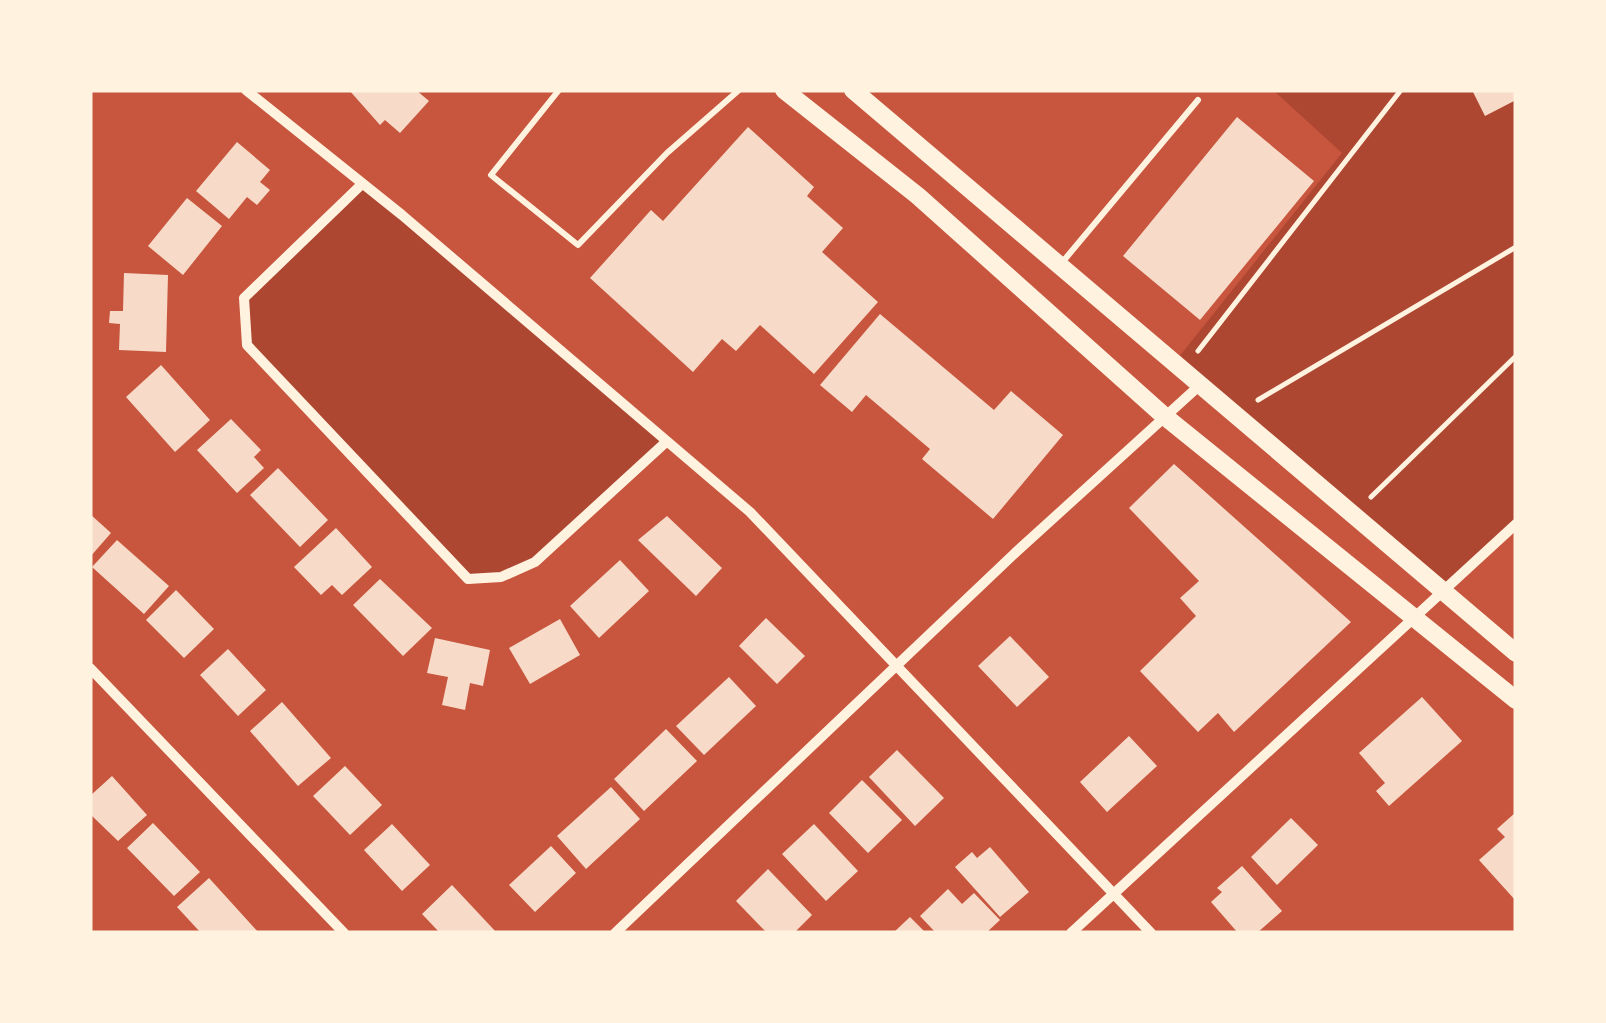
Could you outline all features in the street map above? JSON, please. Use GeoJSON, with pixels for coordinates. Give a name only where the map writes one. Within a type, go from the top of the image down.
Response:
{"type":"FeatureCollection","features":[{"type":"Feature","properties":{"kind":"main road"},"geometry":{"type":"LineString","coordinates":[[784,90],[918,196],[1164,416],[1516,700]]}},
{"type":"Feature","properties":{"kind":"main road"},"geometry":{"type":"LineString","coordinates":[[853,90],[1516,653]]}},
{"type":"Feature","properties":{"kind":"street"},"geometry":{"type":"LineString","coordinates":[[246,90],[750,512],[1151,933]]}},
{"type":"Feature","properties":{"kind":"street"},"geometry":{"type":"LineString","coordinates":[[362,184],[244,298],[247,345],[468,579],[501,576],[535,562],[666,442]]}},
{"type":"Feature","properties":{"kind":"street"},"geometry":{"type":"LineString","coordinates":[[616,933],[895,667],[1200,385]]}},
{"type":"Feature","properties":{"kind":"street"},"geometry":{"type":"LineString","coordinates":[[1071,933],[1516,524]]}},
{"type":"Feature","properties":{"kind":"street"},"geometry":{"type":"LineString","coordinates":[[90,668],[344,933]]}},
{"type":"Feature","properties":{"kind":"lane"},"geometry":{"type":"LineString","coordinates":[[559,90],[491,174],[578,245],[668,154],[739,90]]}},
{"type":"Feature","properties":{"kind":"lane"},"geometry":{"type":"LineString","coordinates":[[1059,266],[1198,100]]}},
{"type":"Feature","properties":{"kind":"path"},"geometry":{"type":"LineString","coordinates":[[1198,351],[1401,90]]}},
{"type":"Feature","properties":{"kind":"path"},"geometry":{"type":"LineString","coordinates":[[1258,400],[1516,247]]}},
{"type":"Feature","properties":{"kind":"path"},"geometry":{"type":"LineString","coordinates":[[1371,497],[1516,356]]}},
{"type":"Feature","properties":{"kind":"shaded area"},"geometry":{"type":"Polygon","coordinates":[[[1273,90],[1516,90],[1516,524],[1444,593],[1174,363],[1342,153],[1273,90]]]}},
{"type":"Feature","properties":{"kind":"shaded area"},"geometry":{"type":"Polygon","coordinates":[[[362,184],[666,442],[535,562],[501,577],[468,579],[247,345],[244,298],[362,184]]]}},
{"type":"Feature","properties":{"kind":"building"},"geometry":{"type":"Polygon","coordinates":[[[349,90],[416,90],[429,101],[400,133],[385,120],[380,125],[349,90]]]}},
{"type":"Feature","properties":{"kind":"building"},"geometry":{"type":"Polygon","coordinates":[[[1472,90],[1516,90],[1516,100],[1485,116],[1472,90]]]}},
{"type":"Feature","properties":{"kind":"building"},"geometry":{"type":"Polygon","coordinates":[[[1237,117],[1314,181],[1200,320],[1123,256],[1237,117]]]}},
{"type":"Feature","properties":{"kind":"building"},"geometry":{"type":"Polygon","coordinates":[[[748,127],[814,187],[807,196],[843,228],[822,252],[878,302],[814,374],[760,325],[736,351],[722,339],[693,372],[590,278],[651,210],[663,221],[748,127]]]}},
{"type":"Feature","properties":{"kind":"building"},"geometry":{"type":"Polygon","coordinates":[[[237,142],[270,170],[260,182],[270,190],[257,205],[247,197],[229,219],[196,191],[237,142]]]}},
{"type":"Feature","properties":{"kind":"building"},"geometry":{"type":"Polygon","coordinates":[[[187,198],[222,226],[183,275],[148,246],[187,198]]]}},
{"type":"Feature","properties":{"kind":"building"},"geometry":{"type":"Polygon","coordinates":[[[124,273],[168,275],[166,352],[119,350],[120,324],[109,323],[110,311],[123,311],[124,273]]]}},
{"type":"Feature","properties":{"kind":"building"},"geometry":{"type":"Polygon","coordinates":[[[880,314],[994,410],[1011,391],[1063,435],[993,519],[922,459],[930,449],[866,395],[852,412],[820,385],[880,314]]]}},
{"type":"Feature","properties":{"kind":"building"},"geometry":{"type":"Polygon","coordinates":[[[161,365],[210,420],[175,452],[126,397],[161,365]]]}},
{"type":"Feature","properties":{"kind":"building"},"geometry":{"type":"Polygon","coordinates":[[[231,419],[261,450],[254,457],[264,468],[237,493],[197,450],[231,419]]]}},
{"type":"Feature","properties":{"kind":"building"},"geometry":{"type":"Polygon","coordinates":[[[1174,464],[1351,622],[1234,732],[1218,713],[1198,732],[1140,671],[1196,616],[1180,598],[1199,581],[1129,508],[1174,464]]]}},
{"type":"Feature","properties":{"kind":"building"},"geometry":{"type":"Polygon","coordinates":[[[278,468],[328,520],[300,547],[250,495],[278,468]]]}},
{"type":"Feature","properties":{"kind":"building"},"geometry":{"type":"Polygon","coordinates":[[[90,514],[111,533],[90,557],[90,514]]]}},
{"type":"Feature","properties":{"kind":"building"},"geometry":{"type":"Polygon","coordinates":[[[667,516],[722,568],[696,596],[638,540],[667,516]]]}},
{"type":"Feature","properties":{"kind":"building"},"geometry":{"type":"Polygon","coordinates":[[[336,528],[372,567],[342,595],[332,585],[321,595],[294,567],[336,528]]]}},
{"type":"Feature","properties":{"kind":"building"},"geometry":{"type":"Polygon","coordinates":[[[117,540],[169,586],[144,614],[92,567],[117,540]]]}},
{"type":"Feature","properties":{"kind":"building"},"geometry":{"type":"Polygon","coordinates":[[[620,560],[649,591],[599,638],[570,606],[620,560]]]}},
{"type":"Feature","properties":{"kind":"building"},"geometry":{"type":"Polygon","coordinates":[[[380,579],[432,628],[403,656],[353,605],[380,579]]]}},
{"type":"Feature","properties":{"kind":"building"},"geometry":{"type":"Polygon","coordinates":[[[176,590],[214,629],[184,658],[146,620],[176,590]]]}},
{"type":"Feature","properties":{"kind":"building"},"geometry":{"type":"Polygon","coordinates":[[[766,618],[805,656],[777,684],[739,646],[766,618]]]}},
{"type":"Feature","properties":{"kind":"building"},"geometry":{"type":"Polygon","coordinates":[[[560,619],[580,655],[530,684],[509,648],[560,619]]]}},
{"type":"Feature","properties":{"kind":"building"},"geometry":{"type":"Polygon","coordinates":[[[1010,636],[1049,677],[1017,707],[978,666],[1010,636]]]}},
{"type":"Feature","properties":{"kind":"building"},"geometry":{"type":"Polygon","coordinates":[[[435,638],[490,650],[483,686],[470,683],[465,710],[442,705],[448,677],[427,673],[435,638]]]}},
{"type":"Feature","properties":{"kind":"building"},"geometry":{"type":"Polygon","coordinates":[[[228,649],[266,690],[238,716],[200,675],[228,649]]]}},
{"type":"Feature","properties":{"kind":"building"},"geometry":{"type":"Polygon","coordinates":[[[729,677],[756,706],[704,755],[676,726],[729,677]]]}},
{"type":"Feature","properties":{"kind":"building"},"geometry":{"type":"Polygon","coordinates":[[[1422,697],[1462,741],[1389,806],[1376,791],[1385,783],[1359,753],[1422,697]]]}},
{"type":"Feature","properties":{"kind":"building"},"geometry":{"type":"Polygon","coordinates":[[[282,702],[331,758],[298,786],[250,731],[282,702]]]}},
{"type":"Feature","properties":{"kind":"building"},"geometry":{"type":"Polygon","coordinates":[[[666,729],[697,761],[644,811],[614,779],[666,729]]]}},
{"type":"Feature","properties":{"kind":"building"},"geometry":{"type":"Polygon","coordinates":[[[1129,736],[1157,766],[1107,812],[1080,782],[1129,736]]]}},
{"type":"Feature","properties":{"kind":"building"},"geometry":{"type":"Polygon","coordinates":[[[897,750],[944,798],[915,826],[869,777],[897,750]]]}},
{"type":"Feature","properties":{"kind":"building"},"geometry":{"type":"Polygon","coordinates":[[[345,766],[382,805],[350,835],[313,796],[345,766]]]}},
{"type":"Feature","properties":{"kind":"building"},"geometry":{"type":"Polygon","coordinates":[[[112,776],[147,815],[118,841],[90,814],[90,796],[112,776]]]}},
{"type":"Feature","properties":{"kind":"building"},"geometry":{"type":"Polygon","coordinates":[[[862,780],[902,820],[868,853],[829,813],[862,780]]]}},
{"type":"Feature","properties":{"kind":"building"},"geometry":{"type":"Polygon","coordinates":[[[611,787],[640,819],[586,869],[557,836],[611,787]]]}},
{"type":"Feature","properties":{"kind":"building"},"geometry":{"type":"Polygon","coordinates":[[[1516,812],[1516,901],[1479,860],[1505,837],[1497,829],[1516,812]]]}},
{"type":"Feature","properties":{"kind":"building"},"geometry":{"type":"Polygon","coordinates":[[[1291,818],[1318,845],[1277,885],[1251,857],[1291,818]]]}},
{"type":"Feature","properties":{"kind":"building"},"geometry":{"type":"Polygon","coordinates":[[[153,823],[200,872],[174,896],[127,848],[153,823]]]}},
{"type":"Feature","properties":{"kind":"building"},"geometry":{"type":"Polygon","coordinates":[[[392,824],[430,865],[402,891],[364,850],[392,824]]]}},
{"type":"Feature","properties":{"kind":"building"},"geometry":{"type":"Polygon","coordinates":[[[814,824],[858,871],[826,901],[782,854],[814,824]]]}},
{"type":"Feature","properties":{"kind":"building"},"geometry":{"type":"Polygon","coordinates":[[[551,846],[576,873],[535,912],[509,885],[551,846]]]}},
{"type":"Feature","properties":{"kind":"building"},"geometry":{"type":"Polygon","coordinates":[[[990,847],[1029,892],[1000,917],[955,867],[972,852],[977,858],[990,847]]]}},
{"type":"Feature","properties":{"kind":"building"},"geometry":{"type":"Polygon","coordinates":[[[1242,866],[1282,911],[1257,933],[1238,933],[1211,902],[1222,892],[1217,888],[1242,866]]]}},
{"type":"Feature","properties":{"kind":"building"},"geometry":{"type":"Polygon","coordinates":[[[768,869],[812,915],[794,933],[767,933],[736,901],[768,869]]]}},
{"type":"Feature","properties":{"kind":"building"},"geometry":{"type":"Polygon","coordinates":[[[209,878],[259,933],[201,933],[177,907],[209,878]]]}},
{"type":"Feature","properties":{"kind":"building"},"geometry":{"type":"Polygon","coordinates":[[[452,885],[497,933],[440,933],[422,914],[452,885]]]}},
{"type":"Feature","properties":{"kind":"building"},"geometry":{"type":"Polygon","coordinates":[[[948,889],[962,904],[974,893],[1000,920],[986,933],[936,933],[920,916],[948,889]]]}},
{"type":"Feature","properties":{"kind":"building"},"geometry":{"type":"Polygon","coordinates":[[[910,917],[926,933],[893,933],[910,917]]]}}]}
